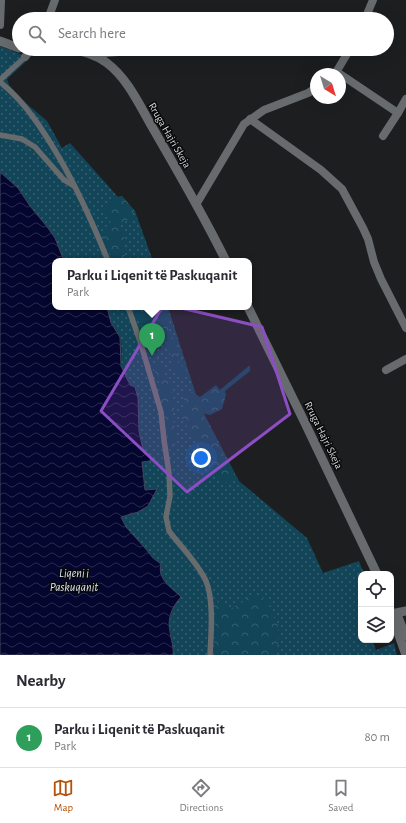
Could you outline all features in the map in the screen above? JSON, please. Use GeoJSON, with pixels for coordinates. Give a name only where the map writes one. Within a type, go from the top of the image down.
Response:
{"type":"FeatureCollection","features":[{"type":"Feature","properties":{"kind":"street"},"geometry":{"type":"LineString","coordinates":[[0,26],[1,0]]}},
{"type":"Feature","properties":{"kind":"street"},"geometry":{"type":"LineString","coordinates":[[51,12],[55,0]]}},
{"type":"Feature","properties":{"kind":"street"},"geometry":{"type":"LineString","coordinates":[[368,12],[374,0]]}},
{"type":"Feature","properties":{"kind":"street"},"geometry":{"type":"LineString","coordinates":[[0,41],[12,45]]}},
{"type":"Feature","properties":{"kind":"street","name":"Rruga Hajri Skeja"},"geometry":{"type":"LineString","coordinates":[[96,56],[108,63],[119,74],[130,90],[197,203],[224,258]]}},
{"type":"Feature","properties":{"kind":"street"},"geometry":{"type":"LineString","coordinates":[[341,68],[347,56]]}},
{"type":"Feature","properties":{"kind":"street"},"geometry":{"type":"LineString","coordinates":[[25,57],[0,81],[16,96],[44,131],[76,187],[107,258]]}},
{"type":"Feature","properties":{"kind":"street"},"geometry":{"type":"LineString","coordinates":[[346,79],[398,113]]}},
{"type":"Feature","properties":{"kind":"street"},"geometry":{"type":"LineString","coordinates":[[197,203],[244,124],[264,110],[310,92]]}},
{"type":"Feature","properties":{"kind":"street"},"geometry":{"type":"LineString","coordinates":[[383,136],[406,99]]}},
{"type":"Feature","properties":{"kind":"street"},"geometry":{"type":"LineString","coordinates":[[250,119],[321,170],[342,189],[363,228],[381,280],[406,328]]}},
{"type":"Feature","properties":{"kind":"street"},"geometry":{"type":"LineString","coordinates":[[0,135],[22,139],[36,147],[64,180],[76,187]]}},
{"type":"Feature","properties":{"kind":"street"},"geometry":{"type":"LineString","coordinates":[[129,310],[161,412],[169,473],[170,496],[166,524],[169,531],[200,570],[210,595],[210,655]]}},
{"type":"Feature","properties":{"kind":"street","name":"Rruga Hajri Skeja"},"geometry":{"type":"LineString","coordinates":[[249,310],[376,571]]}},
{"type":"Feature","properties":{"kind":"street"},"geometry":{"type":"LineString","coordinates":[[386,370],[406,359]]}},
{"type":"Feature","properties":{"kind":"street"},"geometry":{"type":"LineString","coordinates":[[396,613],[406,636]]}},
{"type":"Feature","properties":{"kind":"street"},"geometry":{"type":"LineString","coordinates":[[396,613],[406,655]]}},
{"type":"Feature","properties":{"kind":"highlighted area"},"geometry":{"type":"Polygon","coordinates":[[[164,304],[262,327],[290,414],[187,492],[101,411],[164,304]]]}},
{"type":"Feature","properties":{"kind":"green space"},"geometry":{"type":"Polygon","coordinates":[[[0,46],[12,51],[12,56],[25,56],[30,58],[7,79],[9,85],[26,103],[47,121],[62,148],[70,143],[118,197],[122,196],[135,211],[152,258],[63,258],[55,238],[48,228],[18,188],[0,172],[0,46]]]}},
{"type":"Feature","properties":{"kind":"green space"},"geometry":{"type":"Polygon","coordinates":[[[122,196],[135,211],[132,214],[131,219],[119,224],[122,228],[125,242],[125,258],[112,258],[101,233],[112,220],[100,209],[122,196]]]}},
{"type":"Feature","properties":{"kind":"green space"},"geometry":{"type":"Polygon","coordinates":[[[106,310],[169,310],[199,404],[239,481],[307,538],[323,573],[359,561],[363,571],[358,571],[358,643],[373,643],[376,650],[394,643],[397,655],[173,655],[169,622],[174,605],[168,585],[159,571],[161,564],[153,558],[126,527],[121,517],[138,512],[148,506],[157,489],[145,490],[142,462],[151,457],[143,449],[139,431],[138,398],[135,387],[124,378],[122,371],[120,337],[112,324],[106,310]]]}},
{"type":"Feature","properties":{"kind":"green space"},"geometry":{"type":"Polygon","coordinates":[[[134,310],[152,310],[150,321],[143,329],[134,310]]]}},
{"type":"Feature","properties":{"kind":"green space"},"geometry":{"type":"Polygon","coordinates":[[[162,310],[165,310],[167,313],[170,325],[169,332],[177,347],[178,364],[184,367],[188,373],[186,376],[182,375],[172,367],[169,345],[163,339],[157,338],[153,333],[162,310]]]}},
{"type":"Feature","properties":{"kind":"green space"},"geometry":{"type":"Polygon","coordinates":[[[156,364],[163,366],[165,374],[171,385],[176,405],[172,414],[176,437],[173,451],[169,449],[160,386],[153,366],[156,364]]]}},
{"type":"Feature","properties":{"kind":"green space"},"geometry":{"type":"Polygon","coordinates":[[[250,365],[250,371],[225,391],[226,395],[222,409],[210,415],[202,413],[235,476],[222,485],[179,413],[187,405],[181,394],[187,389],[200,397],[216,385],[220,390],[250,365]]]}},
{"type":"Feature","properties":{"kind":"green space"},"geometry":{"type":"Polygon","coordinates":[[[252,594],[265,598],[270,605],[267,608],[272,614],[279,630],[276,654],[214,655],[215,603],[220,602],[232,608],[252,594]]]}},
{"type":"Feature","properties":{"kind":"water","name":"Liqeni i Paskuqanit"},"geometry":{"type":"Polygon","coordinates":[[[0,172],[18,188],[48,228],[55,238],[63,258],[52,258],[52,310],[107,310],[111,323],[120,337],[121,366],[130,385],[135,387],[138,398],[139,431],[142,445],[143,449],[151,457],[150,461],[142,462],[145,490],[157,489],[148,506],[138,512],[121,517],[126,527],[153,558],[161,564],[160,569],[163,578],[181,597],[173,609],[169,622],[173,655],[0,655],[0,172]]]}},
{"type":"Feature","properties":{"kind":"place","name":"Parku i Liqenit të Paskuqanit"},"geometry":{"type":"Point","coordinates":[152,356]}}]}
